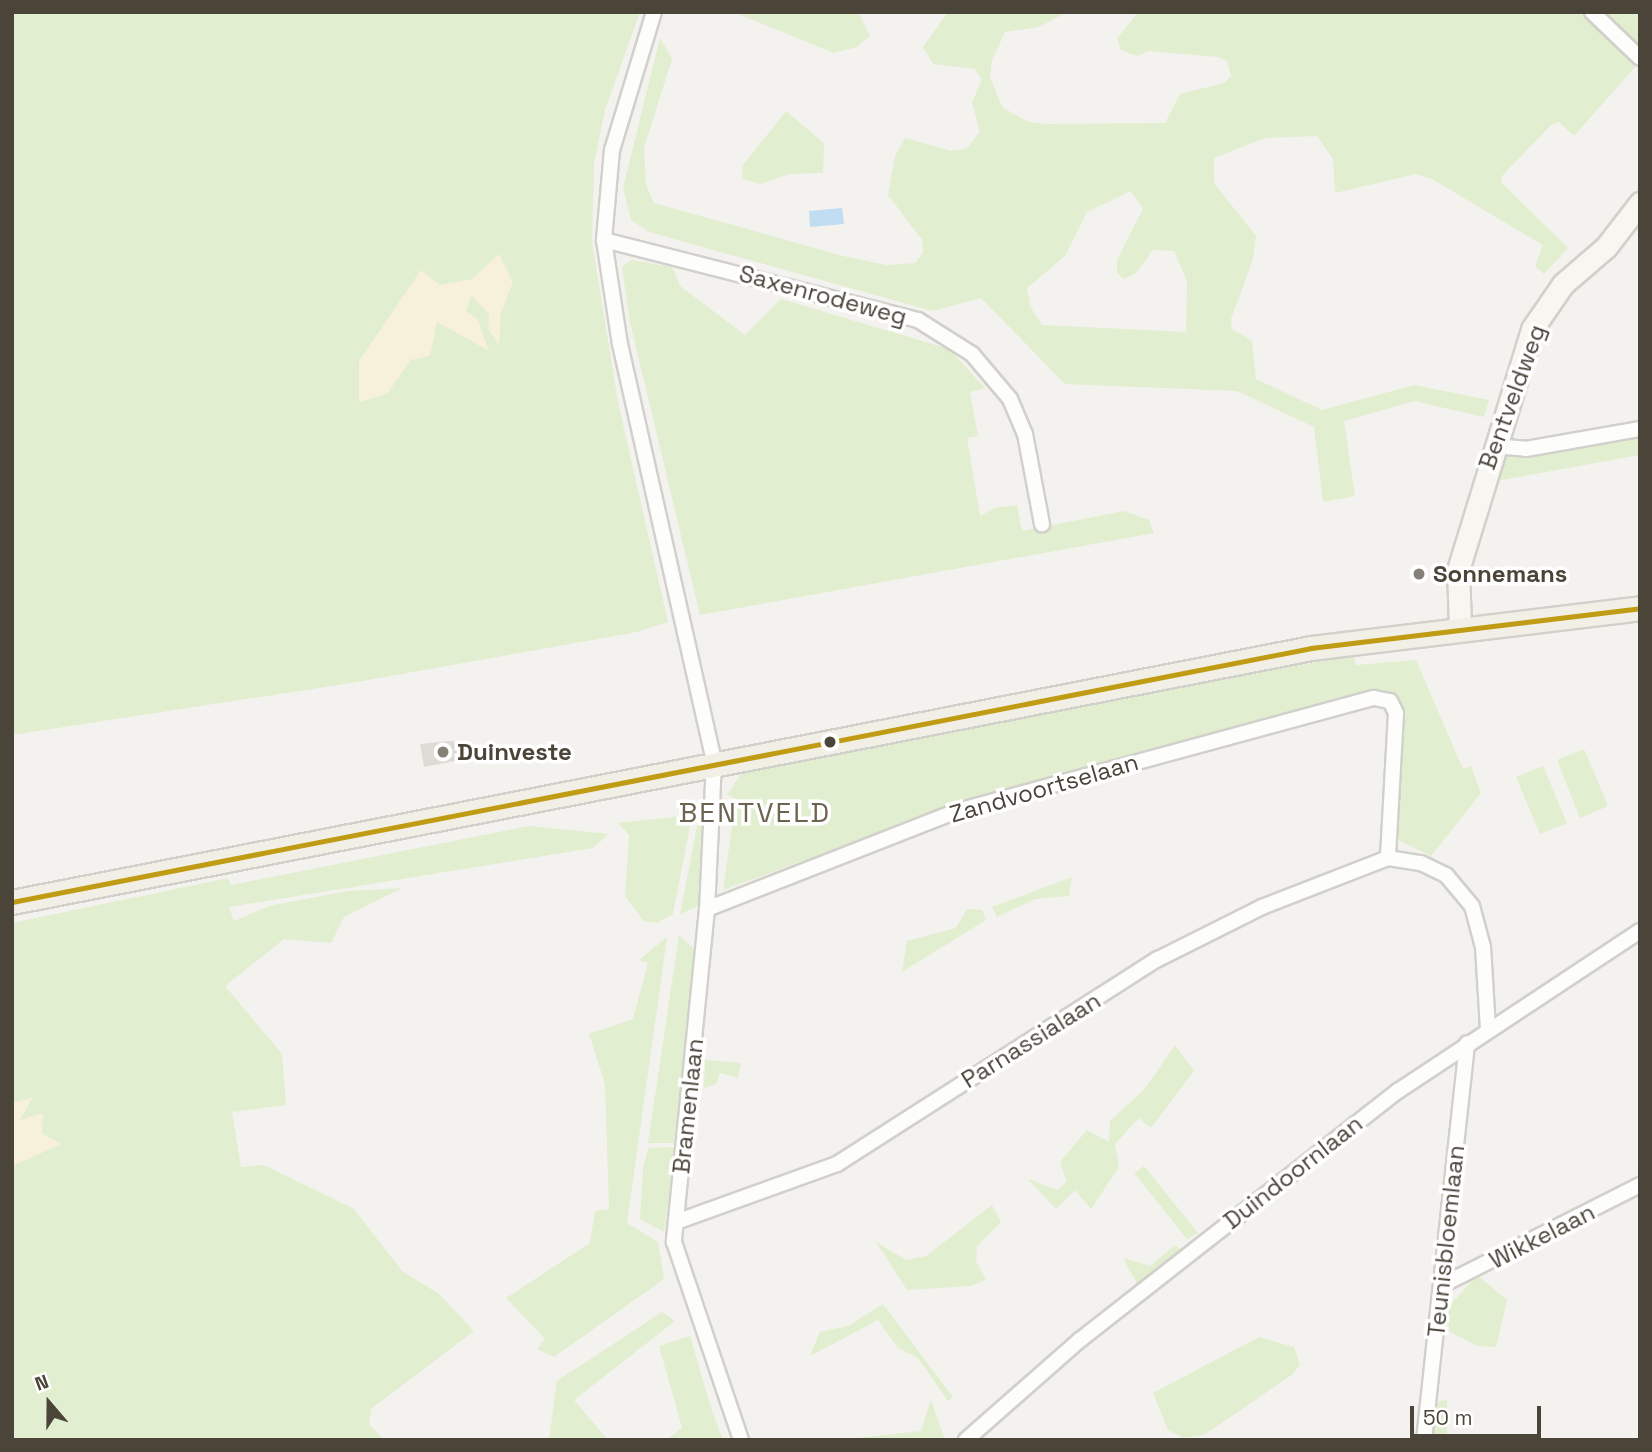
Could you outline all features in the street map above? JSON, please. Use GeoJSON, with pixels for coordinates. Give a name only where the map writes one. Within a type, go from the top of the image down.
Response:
{"type":"FeatureCollection","features":[{"type":"Feature","properties":{"kind":"main road"},"geometry":{"type":"LineString","coordinates":[[12,902],[714,762],[1311,648],[1460,626],[1640,608]]}},
{"type":"Feature","properties":{"kind":"street","name":"Bramenlaan"},"geometry":{"type":"LineString","coordinates":[[654,12],[612,150],[604,240],[620,344],[714,762],[707,909],[674,1242],[684,1281],[741,1440]]}},
{"type":"Feature","properties":{"kind":"street"},"geometry":{"type":"LineString","coordinates":[[1592,12],[1640,58]]}},
{"type":"Feature","properties":{"kind":"street","name":"Bentveldweg"},"geometry":{"type":"LineString","coordinates":[[1460,626],[1458,570],[1532,329],[1563,284],[1606,247],[1640,204]]}},
{"type":"Feature","properties":{"kind":"street","name":"Saxenrodeweg"},"geometry":{"type":"LineString","coordinates":[[604,240],[918,320],[972,354],[1010,399],[1025,434],[1042,524]]}},
{"type":"Feature","properties":{"kind":"street"},"geometry":{"type":"LineString","coordinates":[[1494,446],[1526,449],[1640,429]]}},
{"type":"Feature","properties":{"kind":"street","name":"Zandvoortselaan"},"geometry":{"type":"LineString","coordinates":[[707,909],[957,811],[1357,700],[1390,701],[1396,713],[1388,858]]}},
{"type":"Feature","properties":{"kind":"street"},"geometry":{"type":"LineString","coordinates":[[1388,858],[1421,863],[1446,875],[1472,906],[1483,947],[1488,1028]]}},
{"type":"Feature","properties":{"kind":"street","name":"Parnassialaan"},"geometry":{"type":"LineString","coordinates":[[676,1222],[837,1164],[1158,959],[1262,907],[1388,858]]}},
{"type":"Feature","properties":{"kind":"street","name":"Duindoornlaan"},"geometry":{"type":"LineString","coordinates":[[966,1440],[1193,1249],[1488,1028],[1640,931]]}},
{"type":"Feature","properties":{"kind":"street","name":"Teunisbloemlaan"},"geometry":{"type":"LineString","coordinates":[[1424,1440],[1467,1043]]}},
{"type":"Feature","properties":{"kind":"street","name":"Wikkelaan"},"geometry":{"type":"LineString","coordinates":[[1442,1284],[1640,1185]]}},
{"type":"Feature","properties":{"kind":"green space"},"geometry":{"type":"Polygon","coordinates":[[[12,12],[640,12],[605,110],[594,164],[592,242],[618,402],[668,622],[637,632],[351,683],[12,735],[12,12]]]}},
{"type":"Feature","properties":{"kind":"green space"},"geometry":{"type":"Polygon","coordinates":[[[733,12],[858,12],[870,36],[857,47],[834,53],[733,12]]]}},
{"type":"Feature","properties":{"kind":"green space"},"geometry":{"type":"Polygon","coordinates":[[[948,12],[1067,12],[1039,27],[1005,32],[992,60],[990,77],[1002,107],[1028,122],[1045,124],[1165,123],[1180,94],[1224,83],[1231,76],[1227,61],[1219,57],[1148,51],[1137,56],[1121,50],[1117,38],[1139,12],[1579,12],[1635,67],[1574,136],[1559,122],[1552,124],[1502,176],[1501,182],[1568,248],[1544,274],[1535,266],[1543,245],[1432,179],[1416,174],[1335,193],[1333,159],[1317,136],[1265,138],[1214,158],[1214,183],[1256,236],[1253,259],[1231,319],[1232,329],[1252,341],[1256,379],[1322,410],[1414,385],[1489,400],[1484,417],[1414,401],[1344,421],[1355,496],[1323,502],[1314,427],[1237,391],[1065,384],[981,298],[933,311],[649,232],[631,220],[623,188],[660,38],[672,59],[644,148],[646,185],[654,203],[843,256],[886,265],[915,263],[923,253],[922,240],[888,195],[895,156],[905,138],[952,151],[966,149],[980,132],[972,102],[982,80],[975,69],[933,64],[923,47],[948,12]],[[1131,191],[1087,212],[1065,256],[1027,288],[1030,306],[1042,325],[1186,332],[1187,281],[1174,251],[1153,250],[1135,274],[1124,279],[1117,273],[1117,260],[1143,209],[1131,191]]]}},
{"type":"Feature","properties":{"kind":"green space"},"geometry":{"type":"Polygon","coordinates":[[[1604,12],[1640,12],[1640,48],[1611,20],[1604,12]]]}},
{"type":"Feature","properties":{"kind":"green space"},"geometry":{"type":"Polygon","coordinates":[[[786,111],[824,143],[823,173],[790,174],[760,184],[742,179],[743,165],[786,111]]]}},
{"type":"Feature","properties":{"kind":"green space"},"geometry":{"type":"Polygon","coordinates":[[[632,260],[672,267],[680,286],[745,335],[781,299],[949,349],[985,388],[970,392],[978,436],[967,438],[980,516],[994,508],[1017,505],[1022,531],[1124,511],[1149,520],[1154,533],[700,615],[629,318],[622,266],[632,260]]]}},
{"type":"Feature","properties":{"kind":"green space"},"geometry":{"type":"Polygon","coordinates":[[[1640,435],[1640,455],[1497,481],[1504,456],[1526,457],[1640,435]]]}},
{"type":"Feature","properties":{"kind":"green space"},"geometry":{"type":"Polygon","coordinates":[[[1354,656],[1356,665],[1416,660],[1463,769],[1471,766],[1481,793],[1431,856],[1394,838],[1404,711],[1392,696],[1364,691],[956,805],[723,890],[736,799],[727,795],[740,775],[812,756],[1106,697],[1354,656]]]}},
{"type":"Feature","properties":{"kind":"green space"},"geometry":{"type":"Polygon","coordinates":[[[1584,749],[1608,806],[1580,818],[1557,760],[1584,749]]]}},
{"type":"Feature","properties":{"kind":"green space"},"geometry":{"type":"Polygon","coordinates":[[[1543,766],[1567,823],[1540,834],[1516,777],[1543,766]]]}},
{"type":"Feature","properties":{"kind":"green space"},"geometry":{"type":"Polygon","coordinates":[[[700,811],[708,812],[700,905],[680,914],[700,811]]]}},
{"type":"Feature","properties":{"kind":"green space"},"geometry":{"type":"Polygon","coordinates":[[[692,815],[673,914],[657,923],[644,921],[625,896],[629,835],[618,823],[692,815]]]}},
{"type":"Feature","properties":{"kind":"green space"},"geometry":{"type":"Polygon","coordinates":[[[529,826],[609,834],[593,848],[229,907],[234,921],[269,906],[348,891],[402,888],[344,917],[331,943],[284,939],[225,986],[282,1054],[286,1105],[232,1112],[241,1167],[264,1165],[354,1209],[402,1271],[439,1294],[474,1331],[371,1409],[369,1424],[384,1440],[12,1440],[12,923],[228,878],[231,885],[529,826]]]}},
{"type":"Feature","properties":{"kind":"green space"},"geometry":{"type":"Polygon","coordinates":[[[1072,877],[1069,896],[1035,899],[997,917],[992,907],[1072,877]]]}},
{"type":"Feature","properties":{"kind":"green space"},"geometry":{"type":"Polygon","coordinates":[[[967,909],[982,910],[986,920],[902,972],[907,941],[956,928],[967,909]]]}},
{"type":"Feature","properties":{"kind":"green space"},"geometry":{"type":"Polygon","coordinates":[[[679,935],[696,951],[674,1143],[648,1143],[679,935]]]}},
{"type":"Feature","properties":{"kind":"green space"},"geometry":{"type":"Polygon","coordinates":[[[667,937],[627,1223],[658,1242],[664,1279],[554,1357],[537,1349],[545,1339],[506,1298],[590,1243],[595,1211],[609,1209],[605,1084],[589,1034],[633,1019],[648,963],[639,960],[667,937]]]}},
{"type":"Feature","properties":{"kind":"green space"},"geometry":{"type":"Polygon","coordinates":[[[1175,1045],[1194,1071],[1151,1128],[1139,1118],[1115,1144],[1119,1167],[1091,1209],[1075,1190],[1056,1209],[1028,1179],[1057,1190],[1067,1182],[1060,1162],[1087,1130],[1109,1142],[1110,1121],[1144,1090],[1175,1045]]]}},
{"type":"Feature","properties":{"kind":"green space"},"geometry":{"type":"Polygon","coordinates":[[[705,1060],[741,1063],[738,1078],[720,1073],[716,1084],[704,1088],[705,1060]]]}},
{"type":"Feature","properties":{"kind":"green space"},"geometry":{"type":"Polygon","coordinates":[[[676,1147],[664,1232],[640,1219],[643,1169],[648,1148],[676,1147]]]}},
{"type":"Feature","properties":{"kind":"green space"},"geometry":{"type":"Polygon","coordinates":[[[1144,1166],[1198,1233],[1187,1239],[1134,1173],[1144,1166]]]}},
{"type":"Feature","properties":{"kind":"green space"},"geometry":{"type":"Polygon","coordinates":[[[992,1205],[1001,1222],[977,1246],[976,1261],[986,1280],[971,1286],[907,1290],[876,1242],[906,1260],[926,1256],[992,1205]]]}},
{"type":"Feature","properties":{"kind":"green space"},"geometry":{"type":"Polygon","coordinates":[[[1175,1245],[1180,1249],[1138,1285],[1123,1258],[1150,1266],[1175,1245]]]}},
{"type":"Feature","properties":{"kind":"green space"},"geometry":{"type":"Polygon","coordinates":[[[1477,1275],[1507,1300],[1496,1347],[1478,1346],[1441,1327],[1443,1313],[1477,1275]]]}},
{"type":"Feature","properties":{"kind":"green space"},"geometry":{"type":"Polygon","coordinates":[[[883,1304],[953,1397],[948,1401],[918,1358],[898,1348],[878,1320],[810,1356],[820,1332],[848,1326],[883,1304]]]}},
{"type":"Feature","properties":{"kind":"green space"},"geometry":{"type":"Polygon","coordinates":[[[662,1312],[675,1321],[574,1400],[608,1440],[549,1440],[557,1381],[662,1312]]]}},
{"type":"Feature","properties":{"kind":"green space"},"geometry":{"type":"Polygon","coordinates":[[[690,1336],[723,1440],[666,1440],[682,1428],[659,1346],[690,1336]]]}},
{"type":"Feature","properties":{"kind":"green space"},"geometry":{"type":"Polygon","coordinates":[[[1259,1337],[1294,1347],[1300,1364],[1293,1374],[1204,1435],[1183,1438],[1168,1430],[1153,1393],[1259,1337]]]}},
{"type":"Feature","properties":{"kind":"green space"},"geometry":{"type":"Polygon","coordinates":[[[1447,1399],[1447,1440],[1432,1440],[1437,1403],[1447,1399]]]}},
{"type":"Feature","properties":{"kind":"green space"},"geometry":{"type":"Polygon","coordinates":[[[931,1400],[945,1440],[838,1440],[921,1431],[931,1400]]]}},
{"type":"Feature","properties":{"kind":"sand"},"geometry":{"type":"Polygon","coordinates":[[[499,254],[513,282],[501,313],[499,345],[488,329],[489,314],[471,295],[466,311],[478,320],[489,351],[437,322],[430,356],[411,360],[387,394],[359,402],[359,361],[421,270],[440,285],[472,279],[499,254]]]}},
{"type":"Feature","properties":{"kind":"sand"},"geometry":{"type":"Polygon","coordinates":[[[33,1097],[20,1120],[43,1113],[42,1134],[62,1144],[12,1166],[12,1103],[33,1097]]]}},
{"type":"Feature","properties":{"kind":"water"},"geometry":{"type":"Polygon","coordinates":[[[842,208],[844,224],[810,227],[809,211],[842,208]]]}},
{"type":"Feature","properties":{"kind":"building","name":"Duinveste"},"geometry":{"type":"Polygon","coordinates":[[[461,740],[465,759],[424,767],[420,744],[461,740]]]}},
{"type":"Feature","properties":{"kind":"transit line"},"geometry":{"type":"LineString","coordinates":[[12,902],[1311,648],[1640,608]]}},
{"type":"Feature","properties":{"kind":"place","name":"Sonnemans"},"geometry":{"type":"Point","coordinates":[1419,574]}},
{"type":"Feature","properties":{"kind":"place","name":"Duinveste"},"geometry":{"type":"Point","coordinates":[443,752]}},
{"type":"Feature","properties":{"kind":"district","name":"BENTVELD"},"geometry":{"type":"Point","coordinates":[755,812]}}]}
